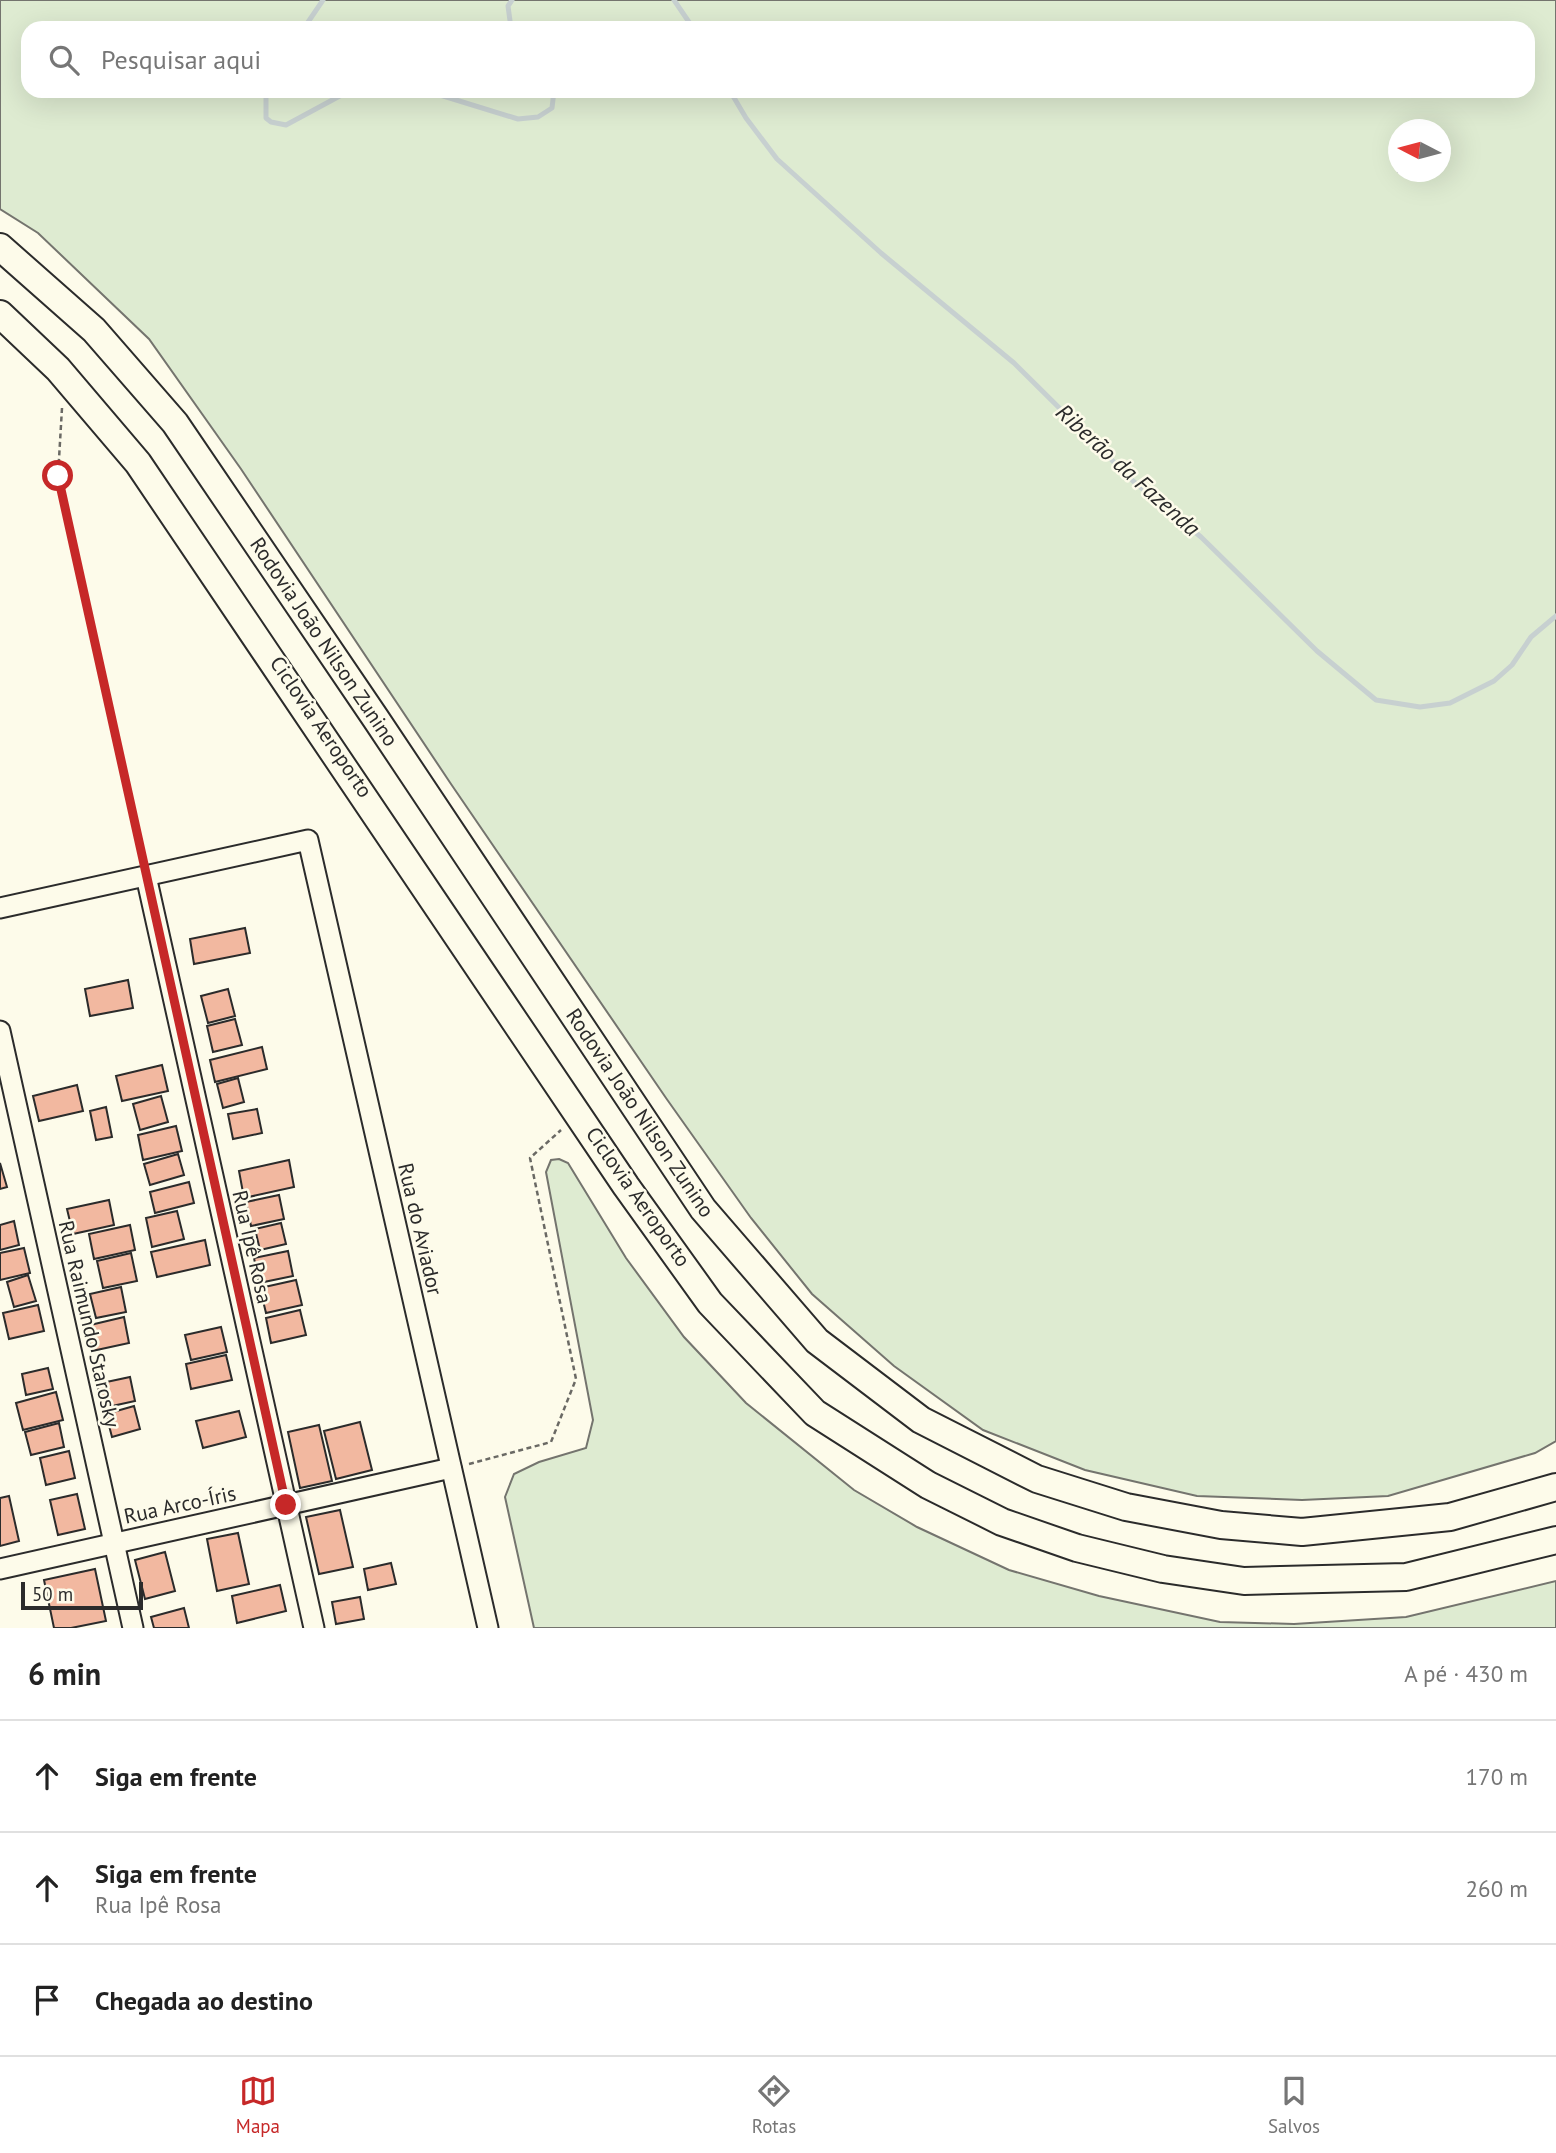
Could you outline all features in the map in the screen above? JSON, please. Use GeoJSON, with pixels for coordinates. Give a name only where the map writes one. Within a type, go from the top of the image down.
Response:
{"type":"FeatureCollection","features":[{"type":"Feature","properties":{"kind":"highway","name":"Rodovia João Nilson Zunino"},"geometry":{"type":"LineString","coordinates":[[0,247],[94,331],[175,423],[703,1209],[817,1341],[920,1420],[1037,1479],[1126,1507],[1221,1525],[1302,1532],[1450,1517],[1556,1487]]}},
{"type":"Feature","properties":{"kind":"highway"},"geometry":{"type":"LineString","coordinates":[[0,314],[58,369],[138,463],[626,1186],[710,1303],[815,1413],[928,1485],[1002,1522],[1077,1548],[1163,1569],[1244,1581],[1406,1577],[1556,1540]]}},
{"type":"Feature","properties":{"kind":"street","name":"Rua do Aviador"},"geometry":{"type":"LineString","coordinates":[[146,876],[308,840],[488,1628]]}},
{"type":"Feature","properties":{"kind":"street"},"geometry":{"type":"LineString","coordinates":[[0,908],[146,876]]}},
{"type":"Feature","properties":{"kind":"street","name":"Rua Ipê Rosa"},"geometry":{"type":"LineString","coordinates":[[146,876],[314,1628]]}},
{"type":"Feature","properties":{"kind":"street","name":"Rua Raimundo Starosky"},"geometry":{"type":"LineString","coordinates":[[0,1031],[133,1628]]}},
{"type":"Feature","properties":{"kind":"street","name":"Rua Arco-Íris"},"geometry":{"type":"LineString","coordinates":[[0,1569],[451,1468]]}},
{"type":"Feature","properties":{"kind":"path"},"geometry":{"type":"LineString","coordinates":[[62,408],[58,476],[146,876]]}},
{"type":"Feature","properties":{"kind":"path"},"geometry":{"type":"LineString","coordinates":[[451,1468],[551,1442],[576,1379],[530,1158],[578,1112]]}},
{"type":"Feature","properties":{"kind":"green space"},"geometry":{"type":"Polygon","coordinates":[[[0,0],[1556,0],[1556,1441],[1535,1453],[1388,1496],[1302,1500],[1197,1496],[1085,1470],[983,1430],[894,1366],[812,1294],[751,1218],[451,784],[241,469],[149,339],[38,233],[0,209],[0,0]]]}},
{"type":"Feature","properties":{"kind":"green space"},"geometry":{"type":"Polygon","coordinates":[[[559,1159],[568,1163],[626,1258],[684,1337],[746,1403],[854,1490],[917,1527],[1009,1570],[1099,1596],[1220,1622],[1294,1624],[1406,1617],[1556,1581],[1556,1628],[534,1628],[505,1497],[514,1474],[539,1462],[586,1448],[593,1420],[546,1172],[551,1160],[559,1159]]]}},
{"type":"Feature","properties":{"kind":"building"},"geometry":{"type":"Polygon","coordinates":[[[245,928],[250,953],[194,964],[190,939],[245,928]]]}},
{"type":"Feature","properties":{"kind":"building"},"geometry":{"type":"Polygon","coordinates":[[[128,980],[133,1008],[90,1016],[85,989],[128,980]]]}},
{"type":"Feature","properties":{"kind":"building"},"geometry":{"type":"Polygon","coordinates":[[[228,989],[235,1016],[208,1023],[201,996],[228,989]]]}},
{"type":"Feature","properties":{"kind":"building"},"geometry":{"type":"Polygon","coordinates":[[[235,1019],[242,1045],[213,1052],[207,1026],[235,1019]]]}},
{"type":"Feature","properties":{"kind":"building"},"geometry":{"type":"Polygon","coordinates":[[[262,1047],[267,1069],[215,1082],[210,1060],[262,1047]]]}},
{"type":"Feature","properties":{"kind":"building"},"geometry":{"type":"Polygon","coordinates":[[[162,1065],[168,1091],[122,1101],[116,1076],[162,1065]]]}},
{"type":"Feature","properties":{"kind":"building"},"geometry":{"type":"Polygon","coordinates":[[[238,1078],[244,1102],[223,1108],[217,1084],[238,1078]]]}},
{"type":"Feature","properties":{"kind":"building"},"geometry":{"type":"Polygon","coordinates":[[[77,1085],[83,1111],[39,1121],[33,1096],[77,1085]]]}},
{"type":"Feature","properties":{"kind":"building"},"geometry":{"type":"Polygon","coordinates":[[[161,1096],[168,1122],[140,1130],[133,1104],[161,1096]]]}},
{"type":"Feature","properties":{"kind":"building"},"geometry":{"type":"Polygon","coordinates":[[[106,1107],[112,1137],[96,1140],[90,1111],[106,1107]]]}},
{"type":"Feature","properties":{"kind":"building"},"geometry":{"type":"Polygon","coordinates":[[[257,1109],[262,1133],[233,1139],[228,1114],[257,1109]]]}},
{"type":"Feature","properties":{"kind":"building"},"geometry":{"type":"Polygon","coordinates":[[[176,1126],[182,1151],[143,1160],[138,1135],[176,1126]]]}},
{"type":"Feature","properties":{"kind":"building"},"geometry":{"type":"Polygon","coordinates":[[[178,1154],[184,1175],[150,1185],[144,1164],[178,1154]]]}},
{"type":"Feature","properties":{"kind":"building"},"geometry":{"type":"Polygon","coordinates":[[[289,1160],[294,1187],[244,1198],[239,1171],[289,1160]]]}},
{"type":"Feature","properties":{"kind":"building"},"geometry":{"type":"Polygon","coordinates":[[[0,1163],[7,1187],[0,1189],[0,1163]]]}},
{"type":"Feature","properties":{"kind":"building"},"geometry":{"type":"Polygon","coordinates":[[[189,1182],[194,1203],[155,1213],[150,1192],[189,1182]]]}},
{"type":"Feature","properties":{"kind":"building"},"geometry":{"type":"Polygon","coordinates":[[[279,1195],[284,1219],[251,1226],[246,1202],[279,1195]]]}},
{"type":"Feature","properties":{"kind":"building"},"geometry":{"type":"Polygon","coordinates":[[[109,1200],[114,1225],[73,1234],[67,1209],[109,1200]]]}},
{"type":"Feature","properties":{"kind":"building"},"geometry":{"type":"Polygon","coordinates":[[[177,1211],[184,1239],[152,1247],[146,1218],[177,1211]]]}},
{"type":"Feature","properties":{"kind":"building"},"geometry":{"type":"Polygon","coordinates":[[[14,1221],[19,1245],[0,1250],[0,1225],[14,1221]]]}},
{"type":"Feature","properties":{"kind":"building"},"geometry":{"type":"Polygon","coordinates":[[[281,1223],[286,1244],[260,1250],[255,1229],[281,1223]]]}},
{"type":"Feature","properties":{"kind":"building"},"geometry":{"type":"Polygon","coordinates":[[[130,1225],[135,1250],[94,1259],[89,1234],[130,1225]]]}},
{"type":"Feature","properties":{"kind":"building"},"geometry":{"type":"Polygon","coordinates":[[[205,1240],[210,1265],[157,1277],[151,1252],[205,1240]]]}},
{"type":"Feature","properties":{"kind":"building"},"geometry":{"type":"Polygon","coordinates":[[[24,1248],[30,1273],[0,1280],[0,1253],[24,1248]]]}},
{"type":"Feature","properties":{"kind":"building"},"geometry":{"type":"Polygon","coordinates":[[[288,1251],[293,1276],[259,1283],[254,1258],[288,1251]]]}},
{"type":"Feature","properties":{"kind":"building"},"geometry":{"type":"Polygon","coordinates":[[[131,1253],[137,1281],[103,1288],[97,1261],[131,1253]]]}},
{"type":"Feature","properties":{"kind":"building"},"geometry":{"type":"Polygon","coordinates":[[[28,1275],[36,1301],[14,1307],[7,1282],[28,1275]]]}},
{"type":"Feature","properties":{"kind":"building"},"geometry":{"type":"Polygon","coordinates":[[[296,1280],[302,1305],[266,1313],[260,1288],[296,1280]]]}},
{"type":"Feature","properties":{"kind":"building"},"geometry":{"type":"Polygon","coordinates":[[[121,1287],[126,1312],[96,1318],[90,1294],[121,1287]]]}},
{"type":"Feature","properties":{"kind":"building"},"geometry":{"type":"Polygon","coordinates":[[[38,1305],[44,1331],[9,1339],[3,1313],[38,1305]]]}},
{"type":"Feature","properties":{"kind":"building"},"geometry":{"type":"Polygon","coordinates":[[[300,1310],[306,1335],[271,1343],[266,1318],[300,1310]]]}},
{"type":"Feature","properties":{"kind":"building"},"geometry":{"type":"Polygon","coordinates":[[[124,1317],[129,1343],[92,1351],[86,1326],[124,1317]]]}},
{"type":"Feature","properties":{"kind":"building"},"geometry":{"type":"Polygon","coordinates":[[[221,1327],[227,1352],[191,1360],[185,1335],[221,1327]]]}},
{"type":"Feature","properties":{"kind":"building"},"geometry":{"type":"Polygon","coordinates":[[[226,1355],[232,1380],[191,1389],[186,1364],[226,1355]]]}},
{"type":"Feature","properties":{"kind":"building"},"geometry":{"type":"Polygon","coordinates":[[[48,1368],[53,1389],[26,1395],[22,1374],[48,1368]]]}},
{"type":"Feature","properties":{"kind":"building"},"geometry":{"type":"Polygon","coordinates":[[[130,1377],[135,1401],[103,1408],[97,1384],[130,1377]]]}},
{"type":"Feature","properties":{"kind":"building"},"geometry":{"type":"Polygon","coordinates":[[[56,1392],[63,1420],[23,1430],[16,1403],[56,1392]]]}},
{"type":"Feature","properties":{"kind":"building"},"geometry":{"type":"Polygon","coordinates":[[[134,1406],[140,1429],[112,1437],[106,1414],[134,1406]]]}},
{"type":"Feature","properties":{"kind":"building"},"geometry":{"type":"Polygon","coordinates":[[[239,1411],[246,1437],[203,1448],[196,1421],[239,1411]]]}},
{"type":"Feature","properties":{"kind":"building"},"geometry":{"type":"Polygon","coordinates":[[[360,1422],[372,1470],[336,1479],[324,1431],[360,1422]]]}},
{"type":"Feature","properties":{"kind":"building"},"geometry":{"type":"Polygon","coordinates":[[[59,1423],[64,1447],[31,1455],[25,1432],[59,1423]]]}},
{"type":"Feature","properties":{"kind":"building"},"geometry":{"type":"Polygon","coordinates":[[[319,1425],[332,1481],[300,1488],[288,1432],[319,1425]]]}},
{"type":"Feature","properties":{"kind":"building"},"geometry":{"type":"Polygon","coordinates":[[[69,1451],[75,1478],[46,1485],[40,1458],[69,1451]]]}},
{"type":"Feature","properties":{"kind":"building"},"geometry":{"type":"Polygon","coordinates":[[[77,1494],[85,1529],[58,1535],[50,1500],[77,1494]]]}},
{"type":"Feature","properties":{"kind":"building"},"geometry":{"type":"Polygon","coordinates":[[[9,1496],[19,1541],[0,1546],[0,1498],[9,1496]]]}},
{"type":"Feature","properties":{"kind":"building"},"geometry":{"type":"Polygon","coordinates":[[[340,1510],[353,1567],[319,1574],[306,1517],[340,1510]]]}},
{"type":"Feature","properties":{"kind":"building"},"geometry":{"type":"Polygon","coordinates":[[[238,1533],[249,1584],[217,1591],[207,1539],[238,1533]]]}},
{"type":"Feature","properties":{"kind":"building"},"geometry":{"type":"Polygon","coordinates":[[[165,1552],[175,1591],[145,1599],[135,1560],[165,1552]]]}},
{"type":"Feature","properties":{"kind":"building"},"geometry":{"type":"Polygon","coordinates":[[[391,1563],[396,1584],[368,1590],[364,1569],[391,1563]]]}},
{"type":"Feature","properties":{"kind":"building"},"geometry":{"type":"Polygon","coordinates":[[[95,1569],[106,1621],[71,1628],[54,1628],[44,1580],[95,1569]]]}},
{"type":"Feature","properties":{"kind":"building"},"geometry":{"type":"Polygon","coordinates":[[[280,1585],[286,1611],[237,1623],[232,1596],[280,1585]]]}},
{"type":"Feature","properties":{"kind":"building"},"geometry":{"type":"Polygon","coordinates":[[[360,1597],[364,1619],[336,1624],[332,1602],[360,1597]]]}},
{"type":"Feature","properties":{"kind":"building"},"geometry":{"type":"Polygon","coordinates":[[[184,1608],[189,1628],[154,1628],[151,1617],[184,1608]]]}},
{"type":"Feature","properties":{"kind":"waterway","name":"Riberão da Fazenda"},"geometry":{"type":"LineString","coordinates":[[309,21],[323,0]]}},
{"type":"Feature","properties":{"kind":"waterway","name":"Riberão da Fazenda"},"geometry":{"type":"LineString","coordinates":[[510,21],[508,6],[512,0]]}},
{"type":"Feature","properties":{"kind":"waterway","name":"Riberão da Fazenda"},"geometry":{"type":"LineString","coordinates":[[674,0],[688,21]]}},
{"type":"Feature","properties":{"kind":"waterway","name":"Riberão da Fazenda"},"geometry":{"type":"LineString","coordinates":[[266,98],[266,118],[271,122],[286,125],[336,98]]}},
{"type":"Feature","properties":{"kind":"waterway","name":"Riberão da Fazenda"},"geometry":{"type":"LineString","coordinates":[[450,98],[518,119],[538,117],[552,108],[553,98]]}},
{"type":"Feature","properties":{"kind":"waterway","name":"Riberão da Fazenda"},"geometry":{"type":"LineString","coordinates":[[734,98],[777,159],[881,253],[1014,363],[1133,481],[1201,537],[1317,651],[1376,700],[1420,707],[1450,703],[1494,681],[1512,665],[1531,637],[1556,616]]}},
{"type":"Feature","properties":{"kind":"route"},"geometry":{"type":"LineString","coordinates":[[58,476],[286,1505]]}}]}
